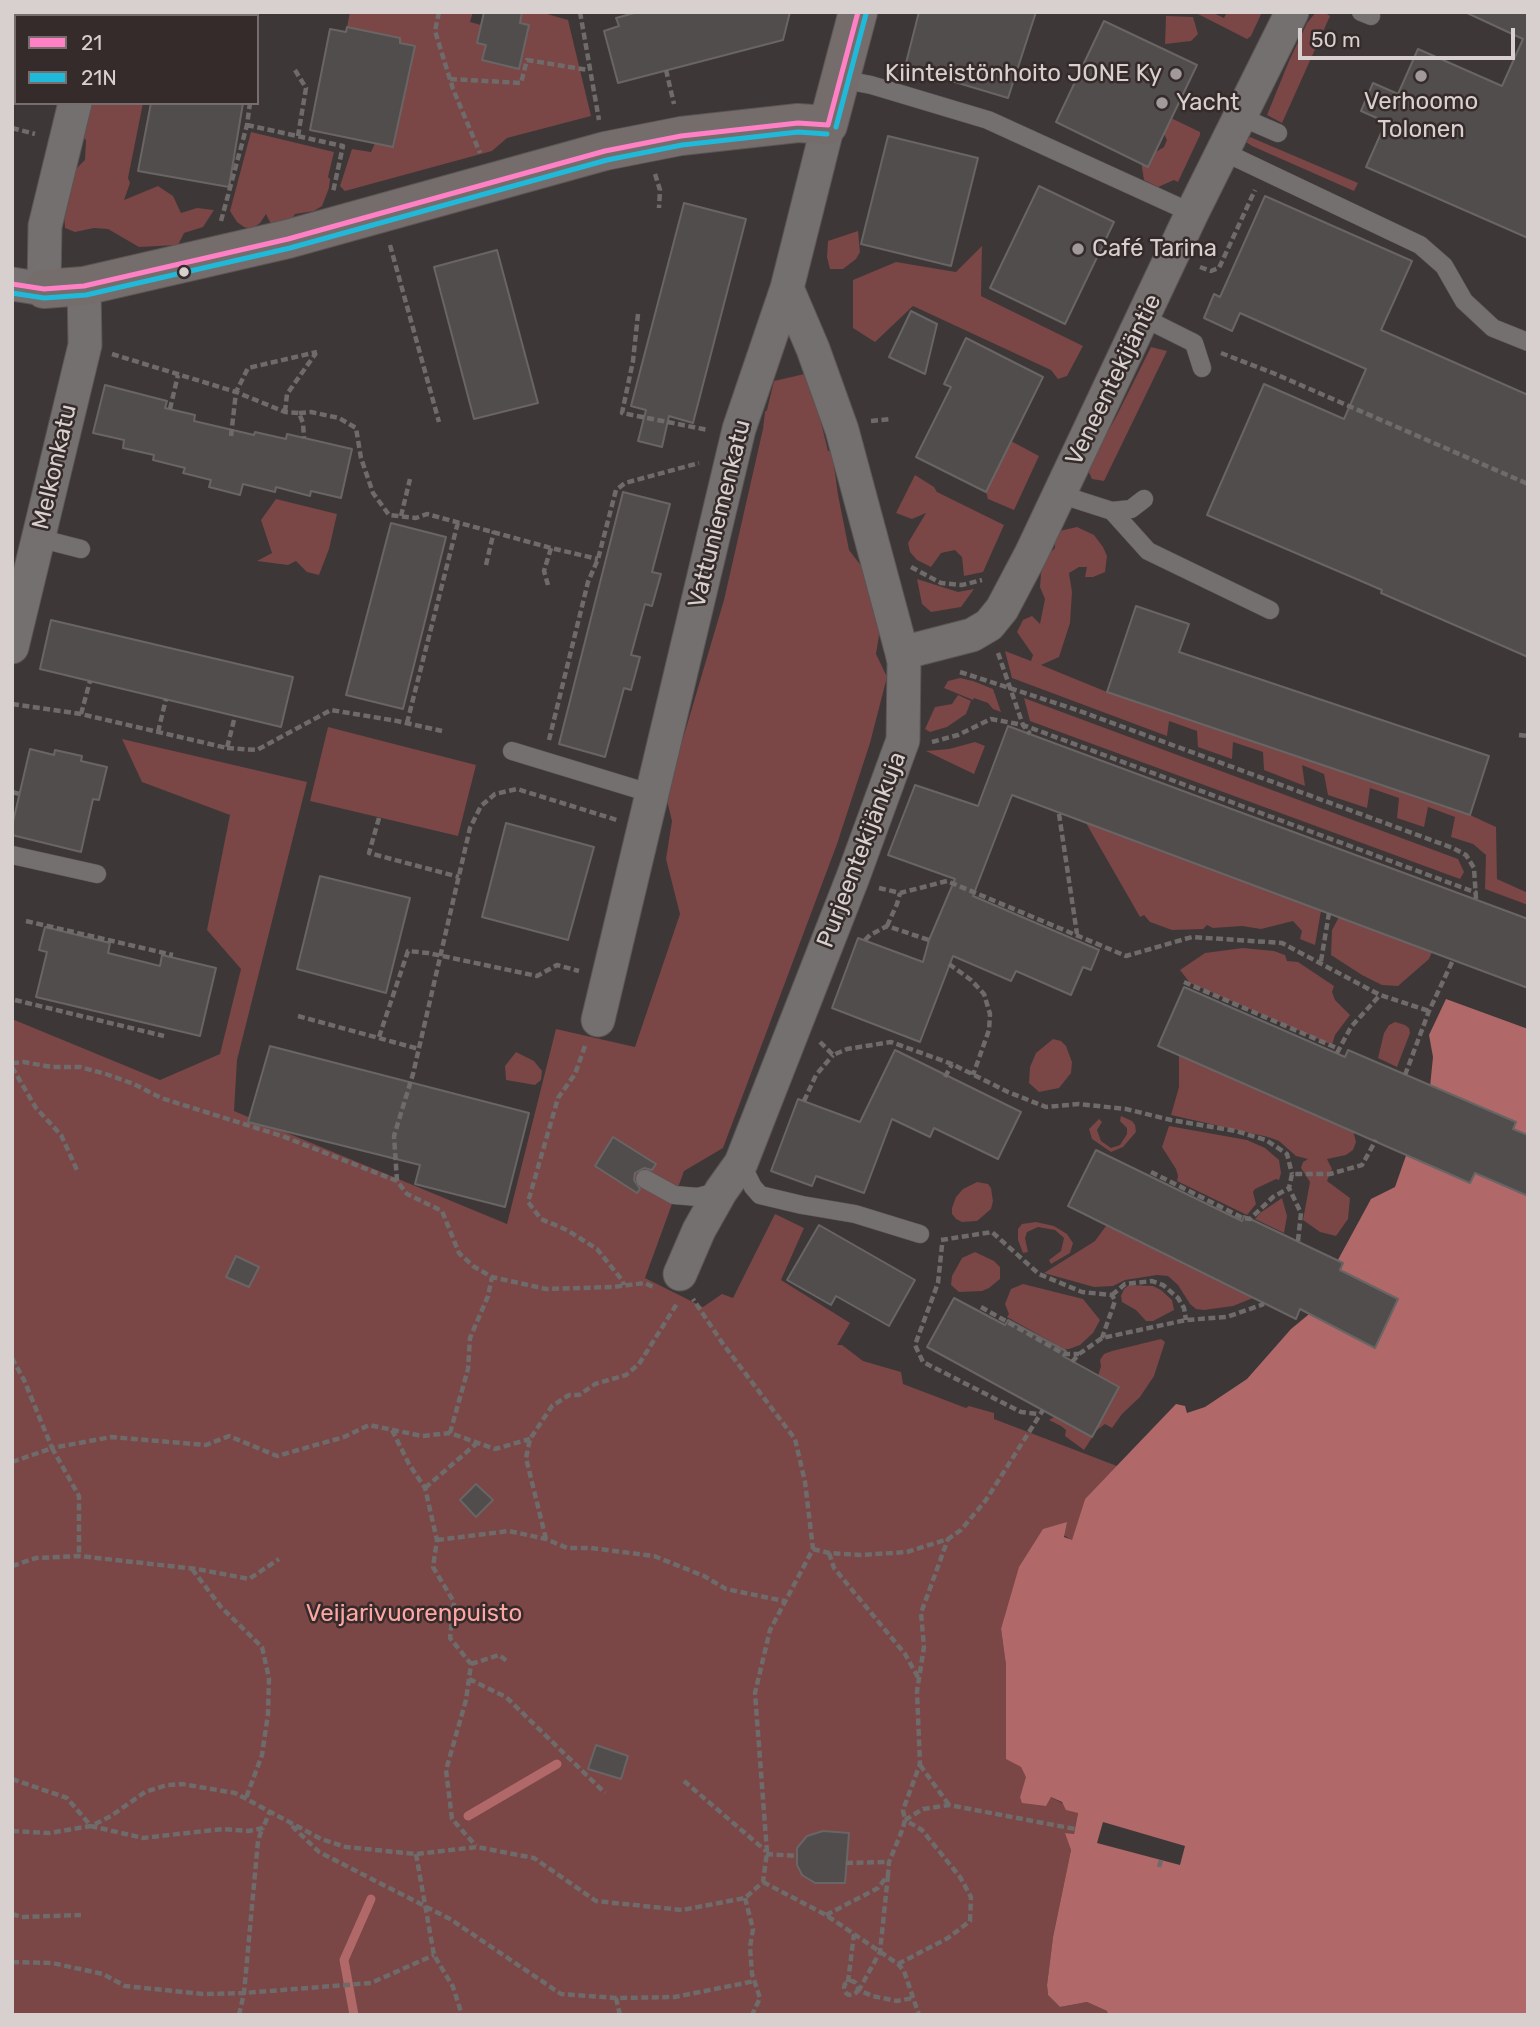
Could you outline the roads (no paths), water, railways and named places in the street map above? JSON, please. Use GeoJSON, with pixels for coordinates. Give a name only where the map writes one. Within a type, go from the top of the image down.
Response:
{"type":"FeatureCollection","features":[{"type":"Feature","properties":{"kind":"street","name":"Vattuniemenkatu"},"geometry":{"type":"LineString","coordinates":[[598,1020],[739,429],[788,288],[858,12]]}},
{"type":"Feature","properties":{"kind":"street","name":"Veneentekijäntie"},"geometry":{"type":"LineString","coordinates":[[902,653],[972,635],[996,618],[1059,494],[1192,214],[1292,12]]}},
{"type":"Feature","properties":{"kind":"street"},"geometry":{"type":"LineString","coordinates":[[75,105],[46,226],[28,286],[84,286],[336,227],[605,151],[694,134],[798,123],[828,125]]}},
{"type":"Feature","properties":{"kind":"street","name":"Melkonkatu"},"geometry":{"type":"LineString","coordinates":[[12,647],[85,345],[84,286]]}},
{"type":"Feature","properties":{"kind":"street","name":"Purjeentekijänkuja"},"geometry":{"type":"LineString","coordinates":[[677,1287],[699,1230],[741,1163],[853,877],[903,740],[905,662],[842,430],[788,288]]}},
{"type":"Feature","properties":{"kind":"lane"},"geometry":{"type":"LineString","coordinates":[[840,79],[871,85],[988,120],[1192,214]]}},
{"type":"Feature","properties":{"kind":"lane"},"geometry":{"type":"LineString","coordinates":[[1241,117],[1278,133]]}},
{"type":"Feature","properties":{"kind":"lane"},"geometry":{"type":"LineString","coordinates":[[1224,152],[1420,245],[1444,266],[1464,301],[1493,328],[1528,342]]}},
{"type":"Feature","properties":{"kind":"lane"},"geometry":{"type":"LineString","coordinates":[[1144,318],[1185,336],[1194,343],[1202,368]]}},
{"type":"Feature","properties":{"kind":"lane"},"geometry":{"type":"LineString","coordinates":[[1059,494],[1112,511],[1131,509],[1143,499]]}},
{"type":"Feature","properties":{"kind":"lane"},"geometry":{"type":"LineString","coordinates":[[1112,511],[1148,551],[1270,610]]}},
{"type":"Feature","properties":{"kind":"lane"},"geometry":{"type":"LineString","coordinates":[[38,538],[81,549]]}},
{"type":"Feature","properties":{"kind":"lane"},"geometry":{"type":"LineString","coordinates":[[512,751],[653,794]]}},
{"type":"Feature","properties":{"kind":"lane"},"geometry":{"type":"LineString","coordinates":[[12,855],[97,874]]}},
{"type":"Feature","properties":{"kind":"lane"},"geometry":{"type":"LineString","coordinates":[[741,1163],[760,1195],[855,1214],[920,1234]]}},
{"type":"Feature","properties":{"kind":"lane"},"geometry":{"type":"LineString","coordinates":[[645,1179],[674,1195],[698,1196],[721,1191]]}},
{"type":"Feature","properties":{"kind":"waterway"},"geometry":{"type":"LineString","coordinates":[[468,1816],[557,1764]]}},
{"type":"Feature","properties":{"kind":"waterway"},"geometry":{"type":"LineString","coordinates":[[354,2015],[344,1960],[371,1899]]}},
{"type":"Feature","properties":{"kind":"place","name":"Kiinteistönhoito JONE Ky"},"geometry":{"type":"Point","coordinates":[1176,74]}},
{"type":"Feature","properties":{"kind":"place","name":"Verhoomo Tolonen"},"geometry":{"type":"Point","coordinates":[1421,76]}},
{"type":"Feature","properties":{"kind":"place","name":"Yacht"},"geometry":{"type":"Point","coordinates":[1162,103]}},
{"type":"Feature","properties":{"kind":"place","name":"Café Tarina"},"geometry":{"type":"Point","coordinates":[1078,249]}},
{"type":"Feature","properties":{"kind":"park label","name":"Veijarivuorenpuisto"},"geometry":{"type":"Point","coordinates":[414,1614]}}]}
